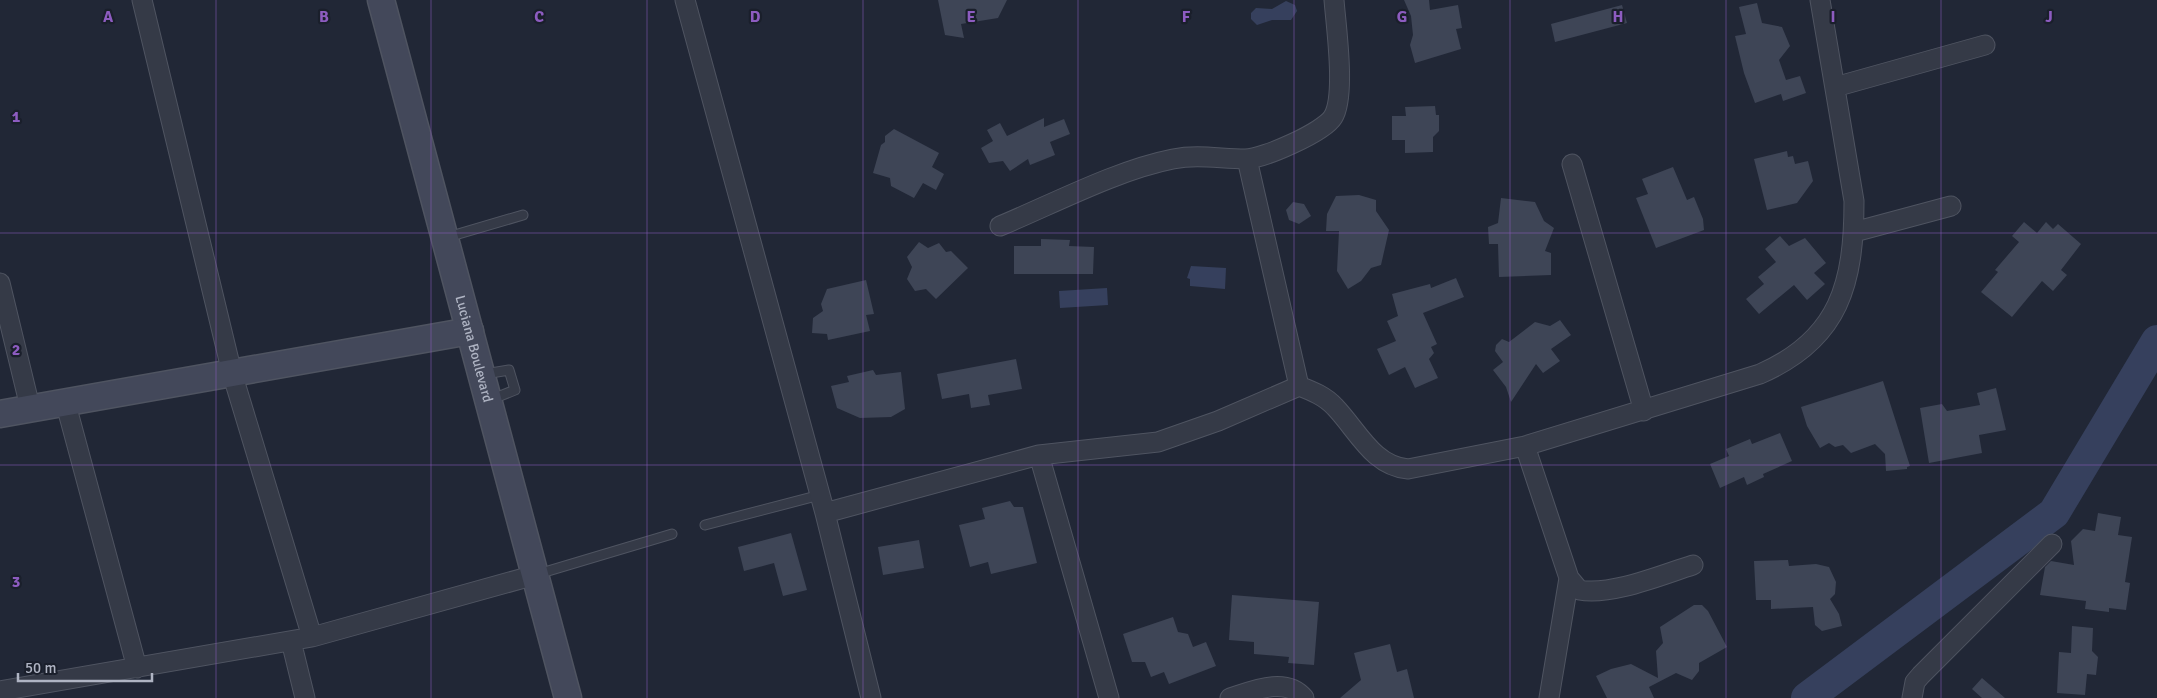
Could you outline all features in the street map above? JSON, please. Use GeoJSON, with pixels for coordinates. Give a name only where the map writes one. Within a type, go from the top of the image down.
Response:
{"type":"FeatureCollection","features":[{"type":"Feature","properties":{"kind":"street"},"geometry":{"type":"LineString","coordinates":[[142,0],[232,373],[312,637]]}},
{"type":"Feature","properties":{"kind":"street","name":"Luciana Boulevard"},"geometry":{"type":"LineString","coordinates":[[381,0],[568,698]]}},
{"type":"Feature","properties":{"kind":"street"},"geometry":{"type":"LineString","coordinates":[[684,0],[822,504],[871,698]]}},
{"type":"Feature","properties":{"kind":"street"},"geometry":{"type":"LineString","coordinates":[[1000,226],[1117,177],[1162,162],[1209,156],[1247,159],[1302,139],[1327,124],[1334,116],[1339,84],[1334,0]]}},
{"type":"Feature","properties":{"kind":"street"},"geometry":{"type":"LineString","coordinates":[[822,504],[1039,455],[1158,442],[1218,421],[1299,386],[1325,398],[1369,449],[1384,463],[1395,468],[1408,470],[1430,467],[1525,446],[1644,411],[1760,374],[1793,358],[1822,332],[1837,307],[1850,267],[1854,232],[1854,201],[1820,0]]}},
{"type":"Feature","properties":{"kind":"street"},"geometry":{"type":"LineString","coordinates":[[1835,87],[1985,45]]}},
{"type":"Feature","properties":{"kind":"street"},"geometry":{"type":"LineString","coordinates":[[1247,159],[1299,386]]}},
{"type":"Feature","properties":{"kind":"street"},"geometry":{"type":"LineString","coordinates":[[1572,164],[1644,411]]}},
{"type":"Feature","properties":{"kind":"street"},"geometry":{"type":"LineString","coordinates":[[1854,232],[1951,206]]}},
{"type":"Feature","properties":{"kind":"street"},"geometry":{"type":"LineString","coordinates":[[0,283],[30,407]]}},
{"type":"Feature","properties":{"kind":"street"},"geometry":{"type":"LineString","coordinates":[[0,414],[30,407],[470,330]]}},
{"type":"Feature","properties":{"kind":"street"},"geometry":{"type":"LineString","coordinates":[[65,401],[137,668]]}},
{"type":"Feature","properties":{"kind":"street"},"geometry":{"type":"LineString","coordinates":[[1525,446],[1569,578],[1579,590],[1590,592],[1608,590],[1693,565]]}},
{"type":"Feature","properties":{"kind":"street"},"geometry":{"type":"LineString","coordinates":[[1039,455],[1109,698]]}},
{"type":"Feature","properties":{"kind":"street"},"geometry":{"type":"LineString","coordinates":[[1912,698],[1915,682],[1921,675],[2052,544]]}},
{"type":"Feature","properties":{"kind":"street"},"geometry":{"type":"LineString","coordinates":[[0,691],[312,637],[535,575]]}},
{"type":"Feature","properties":{"kind":"street"},"geometry":{"type":"LineString","coordinates":[[1549,698],[1569,578]]}},
{"type":"Feature","properties":{"kind":"street"},"geometry":{"type":"LineString","coordinates":[[291,641],[305,698]]}},
{"type":"Feature","properties":{"kind":"street"},"geometry":{"type":"LineString","coordinates":[[1230,698],[1277,686],[1290,688],[1304,698]]}},
{"type":"Feature","properties":{"kind":"lane"},"geometry":{"type":"LineString","coordinates":[[445,238],[522,215]]}},
{"type":"Feature","properties":{"kind":"lane"},"geometry":{"type":"LineString","coordinates":[[705,525],[822,504]]}},
{"type":"Feature","properties":{"kind":"lane"},"geometry":{"type":"LineString","coordinates":[[535,575],[672,534]]}},
{"type":"Feature","properties":{"kind":"water"},"geometry":{"type":"Polygon","coordinates":[[[1286,1],[1295,5],[1297,11],[1291,20],[1272,20],[1257,25],[1251,19],[1251,13],[1256,8],[1272,9],[1286,1]]]}},
{"type":"Feature","properties":{"kind":"water"},"geometry":{"type":"Polygon","coordinates":[[[1191,266],[1226,268],[1225,289],[1190,286],[1190,279],[1187,278],[1191,266]]]}},
{"type":"Feature","properties":{"kind":"water"},"geometry":{"type":"Polygon","coordinates":[[[1107,288],[1108,305],[1060,308],[1059,291],[1107,288]]]}},
{"type":"Feature","properties":{"kind":"building"},"geometry":{"type":"Polygon","coordinates":[[[938,0],[1007,0],[998,18],[961,24],[964,38],[945,35],[938,0]]]}},
{"type":"Feature","properties":{"kind":"building"},"geometry":{"type":"Polygon","coordinates":[[[1404,0],[1429,0],[1430,10],[1458,5],[1462,28],[1456,29],[1461,49],[1415,63],[1410,45],[1413,35],[1411,16],[1404,0]]]}},
{"type":"Feature","properties":{"kind":"building"},"geometry":{"type":"Polygon","coordinates":[[[1757,3],[1762,23],[1782,27],[1790,46],[1779,60],[1786,80],[1800,76],[1806,93],[1783,101],[1781,94],[1755,103],[1744,73],[1735,36],[1746,34],[1739,7],[1757,3]]]}},
{"type":"Feature","properties":{"kind":"building"},"geometry":{"type":"Polygon","coordinates":[[[1622,5],[1627,23],[1555,42],[1551,24],[1622,5]]]}},
{"type":"Feature","properties":{"kind":"building"},"geometry":{"type":"Polygon","coordinates":[[[1435,106],[1436,115],[1439,115],[1439,131],[1433,137],[1433,152],[1405,153],[1405,140],[1392,140],[1392,116],[1406,116],[1405,107],[1435,106]]]}},
{"type":"Feature","properties":{"kind":"building"},"geometry":{"type":"Polygon","coordinates":[[[1044,118],[1044,127],[1064,119],[1070,134],[1050,142],[1055,155],[1030,165],[1028,159],[1010,171],[1003,161],[989,163],[981,148],[993,141],[987,130],[1000,123],[1007,136],[1044,118]]]}},
{"type":"Feature","properties":{"kind":"building"},"geometry":{"type":"Polygon","coordinates":[[[894,129],[939,153],[932,167],[944,174],[936,190],[923,183],[914,198],[891,186],[890,178],[873,173],[881,145],[885,142],[885,136],[894,129]]]}},
{"type":"Feature","properties":{"kind":"building"},"geometry":{"type":"Polygon","coordinates":[[[1787,151],[1788,157],[1793,156],[1795,164],[1808,161],[1813,181],[1797,203],[1767,210],[1754,159],[1787,151]]]}},
{"type":"Feature","properties":{"kind":"building"},"geometry":{"type":"Polygon","coordinates":[[[1673,167],[1687,200],[1694,197],[1703,219],[1704,230],[1656,248],[1636,198],[1648,194],[1642,179],[1673,167]]]}},
{"type":"Feature","properties":{"kind":"building"},"geometry":{"type":"Polygon","coordinates":[[[1359,195],[1376,200],[1376,211],[1389,230],[1381,265],[1371,268],[1361,281],[1348,289],[1337,271],[1339,231],[1326,231],[1327,214],[1336,196],[1359,195]]]}},
{"type":"Feature","properties":{"kind":"building"},"geometry":{"type":"Polygon","coordinates":[[[1501,198],[1535,202],[1544,221],[1554,228],[1545,251],[1551,253],[1551,275],[1499,277],[1498,244],[1489,244],[1488,227],[1498,223],[1501,198]]]}},
{"type":"Feature","properties":{"kind":"building"},"geometry":{"type":"Polygon","coordinates":[[[1293,202],[1304,204],[1311,216],[1299,224],[1289,220],[1286,210],[1293,202]]]}},
{"type":"Feature","properties":{"kind":"building"},"geometry":{"type":"Polygon","coordinates":[[[2024,222],[2037,233],[2046,222],[2053,229],[2058,224],[2081,244],[2061,270],[2067,275],[2053,291],[2042,281],[2012,317],[1981,292],[1998,272],[1995,270],[2019,242],[2012,236],[2024,222]]]}},
{"type":"Feature","properties":{"kind":"building"},"geometry":{"type":"Polygon","coordinates":[[[1780,236],[1789,246],[1805,238],[1826,263],[1814,273],[1825,284],[1807,300],[1794,285],[1759,314],[1746,299],[1764,284],[1758,277],[1776,262],[1765,249],[1780,236]]]}},
{"type":"Feature","properties":{"kind":"building"},"geometry":{"type":"Polygon","coordinates":[[[1041,239],[1070,240],[1069,246],[1094,247],[1093,274],[1014,274],[1014,246],[1041,246],[1041,239]]]}},
{"type":"Feature","properties":{"kind":"building"},"geometry":{"type":"Polygon","coordinates":[[[919,242],[928,248],[939,243],[946,252],[951,251],[968,268],[936,299],[926,289],[915,291],[907,279],[912,267],[907,257],[919,242]]]}},
{"type":"Feature","properties":{"kind":"building"},"geometry":{"type":"Polygon","coordinates":[[[1456,278],[1464,297],[1423,313],[1437,344],[1431,347],[1434,353],[1429,359],[1438,378],[1415,388],[1405,367],[1389,375],[1377,349],[1396,341],[1387,321],[1398,316],[1392,294],[1430,284],[1431,288],[1456,278]]]}},
{"type":"Feature","properties":{"kind":"building"},"geometry":{"type":"Polygon","coordinates":[[[866,280],[874,314],[866,315],[870,331],[828,340],[827,334],[812,333],[813,318],[823,311],[821,304],[827,289],[866,280]]]}},
{"type":"Feature","properties":{"kind":"building"},"geometry":{"type":"Polygon","coordinates":[[[1560,320],[1571,335],[1551,349],[1560,361],[1543,373],[1536,364],[1511,402],[1506,387],[1493,370],[1503,362],[1495,351],[1496,345],[1502,339],[1509,342],[1535,322],[1550,326],[1560,320]]]}},
{"type":"Feature","properties":{"kind":"building"},"geometry":{"type":"Polygon","coordinates":[[[1016,359],[1022,389],[988,395],[990,405],[971,408],[969,394],[942,399],[937,374],[1016,359]]]}},
{"type":"Feature","properties":{"kind":"building"},"geometry":{"type":"Polygon","coordinates":[[[873,370],[876,375],[901,372],[905,409],[891,417],[860,418],[837,408],[831,386],[849,382],[847,376],[873,370]]]}},
{"type":"Feature","properties":{"kind":"building"},"geometry":{"type":"Polygon","coordinates":[[[1883,381],[1910,466],[1907,469],[1886,471],[1885,454],[1875,444],[1851,453],[1843,445],[1835,447],[1829,443],[1820,448],[1807,426],[1801,407],[1883,381]]]}},
{"type":"Feature","properties":{"kind":"building"},"geometry":{"type":"Polygon","coordinates":[[[1996,388],[2006,430],[1979,435],[1982,453],[1929,463],[1920,408],[1942,404],[1947,411],[1980,405],[1977,393],[1996,388]]]}},
{"type":"Feature","properties":{"kind":"building"},"geometry":{"type":"Polygon","coordinates":[[[1780,433],[1792,461],[1763,474],[1764,477],[1747,485],[1744,477],[1720,488],[1710,464],[1729,456],[1726,449],[1750,439],[1752,444],[1780,433]]]}},
{"type":"Feature","properties":{"kind":"building"},"geometry":{"type":"Polygon","coordinates":[[[1010,501],[1014,507],[1023,507],[1037,563],[991,574],[988,562],[970,567],[959,525],[985,519],[982,508],[1010,501]]]}},
{"type":"Feature","properties":{"kind":"building"},"geometry":{"type":"Polygon","coordinates":[[[2098,513],[2121,517],[2118,535],[2132,537],[2125,582],[2130,583],[2126,610],[2109,608],[2109,612],[2085,609],[2086,601],[2040,595],[2045,567],[2051,561],[2074,565],[2071,541],[2083,529],[2095,531],[2098,513]]]}},
{"type":"Feature","properties":{"kind":"building"},"geometry":{"type":"Polygon","coordinates":[[[791,533],[807,590],[783,596],[774,563],[744,571],[738,547],[791,533]]]}},
{"type":"Feature","properties":{"kind":"building"},"geometry":{"type":"Polygon","coordinates":[[[919,540],[924,568],[883,575],[878,547],[919,540]]]}},
{"type":"Feature","properties":{"kind":"building"},"geometry":{"type":"Polygon","coordinates":[[[1788,560],[1789,566],[1816,564],[1829,567],[1836,582],[1835,594],[1830,599],[1839,614],[1842,626],[1822,631],[1815,625],[1813,607],[1771,609],[1771,600],[1756,600],[1754,561],[1788,560]]]}},
{"type":"Feature","properties":{"kind":"building"},"geometry":{"type":"Polygon","coordinates":[[[1232,595],[1319,602],[1314,665],[1288,663],[1289,657],[1254,654],[1254,642],[1229,640],[1232,595]]]}},
{"type":"Feature","properties":{"kind":"building"},"geometry":{"type":"Polygon","coordinates":[[[1694,605],[1702,605],[1708,611],[1727,647],[1699,663],[1699,671],[1692,680],[1676,673],[1649,687],[1654,698],[1607,698],[1596,676],[1611,669],[1631,664],[1658,678],[1656,651],[1663,643],[1660,627],[1694,605]]]}},
{"type":"Feature","properties":{"kind":"building"},"geometry":{"type":"Polygon","coordinates":[[[1173,617],[1178,632],[1188,634],[1193,647],[1206,642],[1216,666],[1169,684],[1164,672],[1151,677],[1145,662],[1132,662],[1123,634],[1173,617]]]}},
{"type":"Feature","properties":{"kind":"building"},"geometry":{"type":"Polygon","coordinates":[[[2072,626],[2093,628],[2092,651],[2098,657],[2096,675],[2087,674],[2085,695],[2057,693],[2059,652],[2071,653],[2072,626]]]}},
{"type":"Feature","properties":{"kind":"building"},"geometry":{"type":"Polygon","coordinates":[[[1390,644],[1397,672],[1407,669],[1414,698],[1340,698],[1361,680],[1354,653],[1390,644]]]}},
{"type":"Feature","properties":{"kind":"building"},"geometry":{"type":"Polygon","coordinates":[[[1982,678],[2005,698],[1982,698],[1972,689],[1982,678]]]}},
{"type":"Feature","properties":{"kind":"waterway"},"geometry":{"type":"LineString","coordinates":[[1807,698],[2054,513],[2157,341]]}}]}
